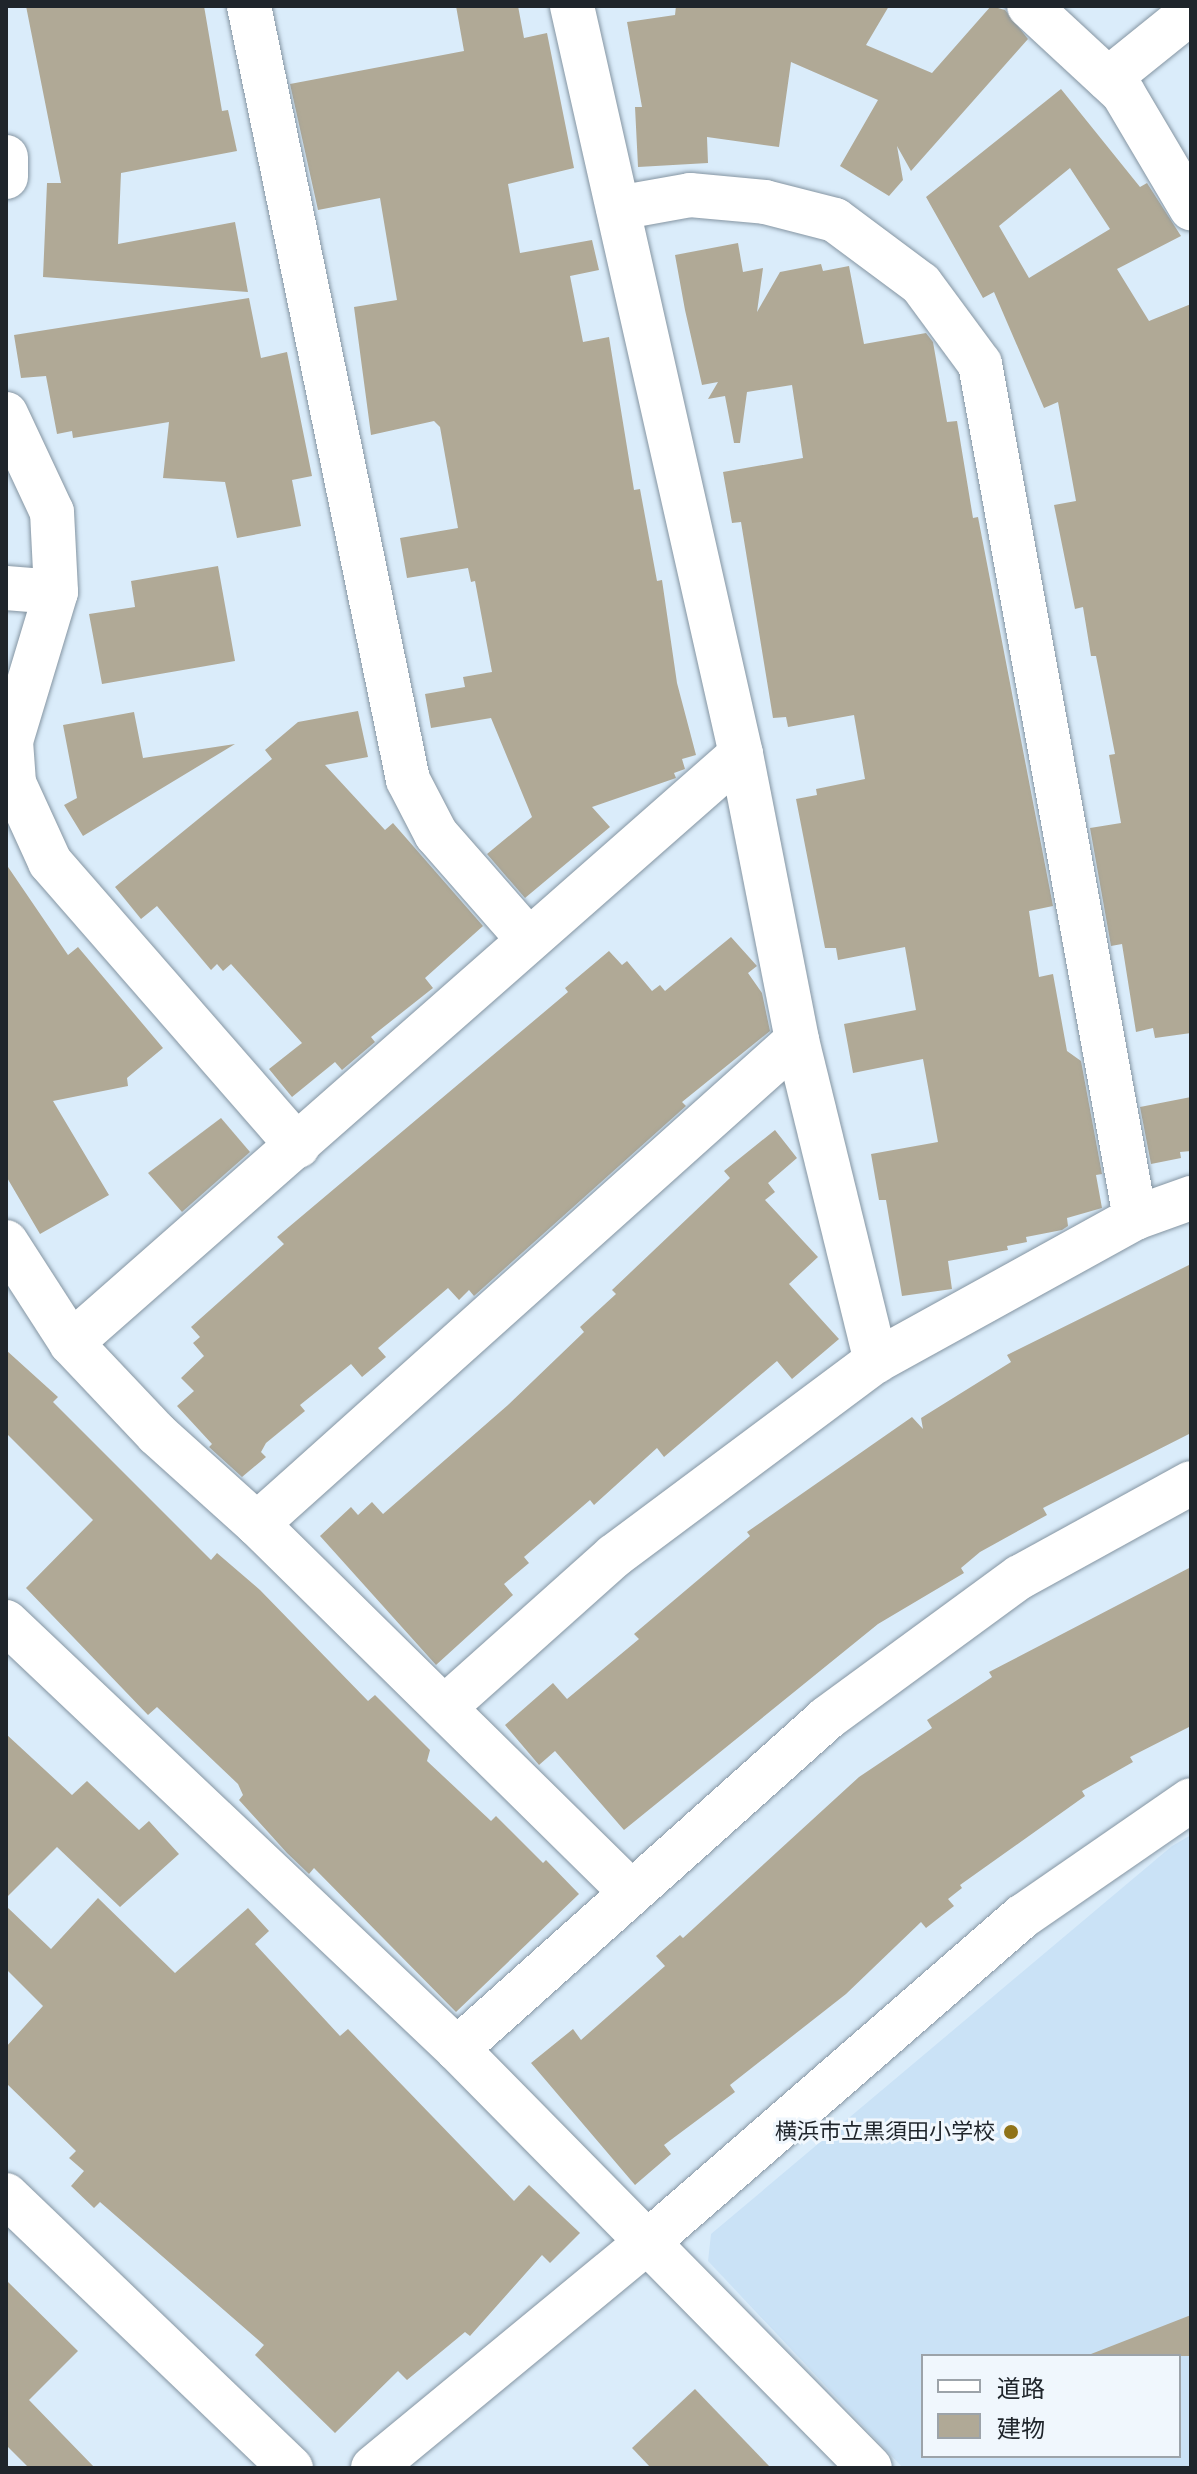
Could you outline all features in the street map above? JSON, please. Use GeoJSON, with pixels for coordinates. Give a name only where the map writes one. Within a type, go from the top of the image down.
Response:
{"type":"FeatureCollection","features":[{"type":"Feature","properties":{"kind":"street"},"geometry":{"type":"LineString","coordinates":[[249,6],[408,780],[436,834],[528,939]]}},
{"type":"Feature","properties":{"kind":"street"},"geometry":{"type":"LineString","coordinates":[[572,6],[741,754],[797,1040],[876,1361]]}},
{"type":"Feature","properties":{"kind":"street"},"geometry":{"type":"LineString","coordinates":[[1029,6],[1123,93],[1191,208]]}},
{"type":"Feature","properties":{"kind":"street"},"geometry":{"type":"LineString","coordinates":[[1108,79],[1191,12]]}},
{"type":"Feature","properties":{"kind":"street"},"geometry":{"type":"LineString","coordinates":[[6,157],[6,177]]}},
{"type":"Feature","properties":{"kind":"street"},"geometry":{"type":"LineString","coordinates":[[618,208],[690,195],[765,202],[835,220],[921,284],[980,364],[1135,1218]]}},
{"type":"Feature","properties":{"kind":"street"},"geometry":{"type":"LineString","coordinates":[[9,430],[52,512],[56,592],[8,741],[14,783],[50,862],[298,1146]]}},
{"type":"Feature","properties":{"kind":"street"},"geometry":{"type":"LineString","coordinates":[[6,588],[56,592]]}},
{"type":"Feature","properties":{"kind":"street"},"geometry":{"type":"LineString","coordinates":[[71,1343],[741,754]]}},
{"type":"Feature","properties":{"kind":"street"},"geometry":{"type":"LineString","coordinates":[[257,1524],[797,1040]]}},
{"type":"Feature","properties":{"kind":"street"},"geometry":{"type":"LineString","coordinates":[[445,1707],[614,1556],[876,1361],[1135,1218],[1191,1198]]}},
{"type":"Feature","properties":{"kind":"street"},"geometry":{"type":"LineString","coordinates":[[6,1242],[71,1343],[157,1434],[257,1524],[631,1892]]}},
{"type":"Feature","properties":{"kind":"street"},"geometry":{"type":"LineString","coordinates":[[457,2049],[827,1718],[1007,1586],[1191,1483]]}},
{"type":"Feature","properties":{"kind":"street"},"geometry":{"type":"LineString","coordinates":[[6,1622],[457,2049],[650,2240],[870,2468]]}},
{"type":"Feature","properties":{"kind":"street"},"geometry":{"type":"LineString","coordinates":[[373,2468],[650,2240],[1023,1916],[1191,1800]]}},
{"type":"Feature","properties":{"kind":"street"},"geometry":{"type":"LineString","coordinates":[[6,2195],[291,2468]]}},
{"type":"Feature","properties":{"kind":"shaded area","name":"横浜市立黒須田小学校"},"geometry":{"type":"Polygon","coordinates":[[[1191,1835],[1191,2468],[903,2468],[708,2261],[711,2234],[1172,1846],[1191,1835]]]}},
{"type":"Feature","properties":{"kind":"building"},"geometry":{"type":"Polygon","coordinates":[[[26,6],[204,6],[222,111],[228,110],[237,151],[121,173],[118,244],[235,222],[248,292],[43,277],[47,183],[61,183],[26,6]]]}},
{"type":"Feature","properties":{"kind":"building"},"geometry":{"type":"Polygon","coordinates":[[[456,6],[518,6],[524,38],[547,33],[574,168],[508,184],[520,253],[592,240],[599,270],[570,276],[583,342],[609,337],[634,490],[640,489],[657,581],[662,580],[677,683],[696,755],[682,759],[685,769],[674,773],[676,778],[592,807],[610,827],[525,898],[487,854],[532,817],[491,718],[431,728],[425,694],[465,687],[463,677],[492,672],[475,581],[471,582],[468,568],[407,578],[400,538],[458,528],[440,427],[434,421],[371,435],[354,307],[397,300],[380,198],[318,210],[290,84],[464,51],[456,6]]]}},
{"type":"Feature","properties":{"kind":"building"},"geometry":{"type":"Polygon","coordinates":[[[676,6],[889,6],[866,45],[932,73],[991,6],[1005,10],[1028,39],[911,171],[897,146],[903,180],[889,196],[840,166],[878,100],[791,62],[779,147],[707,137],[708,163],[638,167],[635,107],[642,107],[627,22],[675,15],[676,6]]]}},
{"type":"Feature","properties":{"kind":"building"},"geometry":{"type":"Polygon","coordinates":[[[1061,89],[1140,187],[1147,183],[1181,236],[1117,269],[1149,321],[1191,304],[1191,1033],[1155,1038],[1153,1028],[1136,1032],[1122,944],[1111,946],[1090,828],[1121,823],[1109,755],[1115,754],[1096,656],[1091,656],[1083,607],[1075,609],[1054,505],[1076,501],[1058,402],[1044,408],[994,292],[983,298],[926,197],[1061,89]],[[1070,168],[999,226],[1029,278],[1110,229],[1070,168]]]}},
{"type":"Feature","properties":{"kind":"building"},"geometry":{"type":"Polygon","coordinates":[[[738,243],[743,272],[763,268],[757,312],[780,272],[821,264],[823,271],[849,266],[864,344],[926,333],[933,342],[947,422],[957,421],[973,518],[978,517],[1053,906],[1029,911],[1039,977],[1053,974],[1067,1051],[1081,1061],[1102,1174],[1096,1175],[1102,1208],[1067,1218],[1068,1226],[1062,1230],[1026,1237],[1027,1242],[1007,1246],[1008,1250],[948,1261],[952,1289],[902,1296],[886,1200],[879,1200],[871,1154],[938,1142],[923,1059],[853,1073],[844,1024],[916,1010],[905,947],[838,960],[836,948],[825,948],[796,799],[817,795],[816,789],[865,779],[854,715],[788,727],[786,717],[773,718],[741,522],[732,523],[723,472],[803,458],[792,385],[747,392],[740,443],[734,443],[725,396],[708,399],[718,382],[702,385],[685,310],[675,255],[738,243]]]}},
{"type":"Feature","properties":{"kind":"building"},"geometry":{"type":"Polygon","coordinates":[[[249,298],[261,358],[287,352],[312,476],[292,480],[301,526],[237,538],[225,482],[163,478],[169,422],[73,438],[72,431],[57,434],[46,376],[21,378],[14,335],[249,298]]]}},
{"type":"Feature","properties":{"kind":"building"},"geometry":{"type":"Polygon","coordinates":[[[218,566],[235,661],[102,684],[89,614],[135,607],[131,581],[218,566]]]}},
{"type":"Feature","properties":{"kind":"building"},"geometry":{"type":"Polygon","coordinates":[[[358,711],[368,757],[325,765],[385,830],[393,823],[483,926],[425,978],[433,988],[371,1037],[375,1042],[342,1070],[335,1062],[292,1097],[269,1069],[302,1043],[231,964],[223,971],[217,964],[211,970],[157,906],[141,919],[115,887],[272,759],[265,750],[298,722],[358,711]]]}},
{"type":"Feature","properties":{"kind":"building"},"geometry":{"type":"Polygon","coordinates":[[[134,712],[143,758],[235,744],[83,836],[64,805],[77,798],[63,725],[134,712]]]}},
{"type":"Feature","properties":{"kind":"building"},"geometry":{"type":"Polygon","coordinates":[[[6,864],[68,955],[78,947],[163,1048],[127,1078],[128,1086],[53,1101],[109,1195],[40,1234],[6,1176],[6,864]]]}},
{"type":"Feature","properties":{"kind":"building"},"geometry":{"type":"Polygon","coordinates":[[[731,937],[757,966],[748,973],[762,993],[770,1031],[682,1102],[686,1106],[474,1296],[469,1290],[459,1300],[448,1288],[378,1348],[386,1357],[362,1377],[351,1364],[300,1405],[305,1411],[266,1443],[261,1452],[266,1457],[242,1477],[209,1447],[212,1444],[177,1406],[194,1391],[181,1378],[204,1356],[193,1343],[200,1337],[191,1327],[284,1244],[277,1237],[568,992],[565,988],[609,951],[622,965],[627,961],[652,991],[660,985],[665,991],[731,937]]]}},
{"type":"Feature","properties":{"kind":"building"},"geometry":{"type":"Polygon","coordinates":[[[1191,1097],[1191,1151],[1180,1152],[1181,1158],[1151,1164],[1140,1107],[1191,1097]]]}},
{"type":"Feature","properties":{"kind":"building"},"geometry":{"type":"Polygon","coordinates":[[[221,1118],[250,1152],[182,1212],[148,1173],[221,1118]]]}},
{"type":"Feature","properties":{"kind":"building"},"geometry":{"type":"Polygon","coordinates":[[[775,1130],[797,1158],[768,1183],[775,1192],[765,1200],[818,1257],[789,1284],[839,1339],[792,1379],[777,1361],[664,1457],[657,1448],[594,1505],[590,1500],[524,1557],[529,1563],[504,1584],[513,1595],[436,1665],[320,1536],[351,1507],[358,1515],[372,1502],[383,1514],[508,1405],[584,1332],[580,1327],[616,1294],[612,1290],[730,1178],[724,1171],[775,1130]]]}},
{"type":"Feature","properties":{"kind":"building"},"geometry":{"type":"Polygon","coordinates":[[[1191,1264],[1191,1433],[1043,1508],[1047,1515],[980,1552],[961,1568],[964,1573],[878,1624],[624,1830],[555,1751],[539,1765],[505,1725],[553,1683],[567,1699],[639,1639],[634,1634],[750,1536],[747,1532],[912,1417],[923,1429],[921,1418],[1011,1362],[1007,1355],[1191,1264]]]}},
{"type":"Feature","properties":{"kind":"building"},"geometry":{"type":"Polygon","coordinates":[[[6,1350],[58,1397],[53,1402],[211,1560],[217,1553],[260,1590],[368,1701],[375,1695],[430,1750],[427,1761],[491,1821],[496,1816],[579,1894],[456,2012],[314,1868],[309,1874],[287,1853],[239,1800],[243,1795],[238,1784],[157,1707],[148,1715],[26,1588],[93,1520],[6,1433],[6,1350]]]}},
{"type":"Feature","properties":{"kind":"building"},"geometry":{"type":"Polygon","coordinates":[[[1191,1567],[1191,1726],[1130,1757],[1133,1762],[1082,1791],[1085,1796],[960,1885],[962,1888],[948,1899],[954,1906],[926,1928],[921,1922],[846,1994],[730,2085],[735,2092],[664,2145],[671,2154],[635,2185],[531,2063],[573,2029],[581,2040],[665,1966],[656,1956],[680,1935],[683,1938],[859,1777],[932,1728],[927,1720],[992,1677],[989,1672],[1191,1567]]]}},
{"type":"Feature","properties":{"kind":"building"},"geometry":{"type":"Polygon","coordinates":[[[6,1734],[72,1795],[87,1781],[139,1830],[149,1821],[179,1854],[120,1907],[57,1847],[6,1898],[6,1734]]]}},
{"type":"Feature","properties":{"kind":"building"},"geometry":{"type":"Polygon","coordinates":[[[98,1898],[175,1973],[248,1908],[269,1931],[255,1944],[340,2036],[348,2029],[514,2201],[529,2185],[580,2233],[550,2263],[542,2255],[470,2336],[465,2332],[407,2380],[398,2371],[335,2433],[255,2355],[264,2345],[100,2202],[94,2208],[71,2186],[84,2171],[69,2158],[76,2151],[6,2083],[6,2047],[43,2006],[6,1969],[6,1906],[51,1949],[98,1898]]]}},
{"type":"Feature","properties":{"kind":"building"},"geometry":{"type":"Polygon","coordinates":[[[6,2280],[78,2351],[29,2400],[95,2468],[29,2468],[6,2445],[6,2280]]]}},
{"type":"Feature","properties":{"kind":"building"},"geometry":{"type":"Polygon","coordinates":[[[1191,2315],[1191,2356],[1091,2354],[1191,2315]]]}},
{"type":"Feature","properties":{"kind":"building"},"geometry":{"type":"Polygon","coordinates":[[[695,2389],[771,2468],[651,2468],[632,2448],[695,2389]]]}},
{"type":"Feature","properties":{"kind":"place","name":"横浜市立黒須田小学校"},"geometry":{"type":"Point","coordinates":[1011,2132]}}]}
